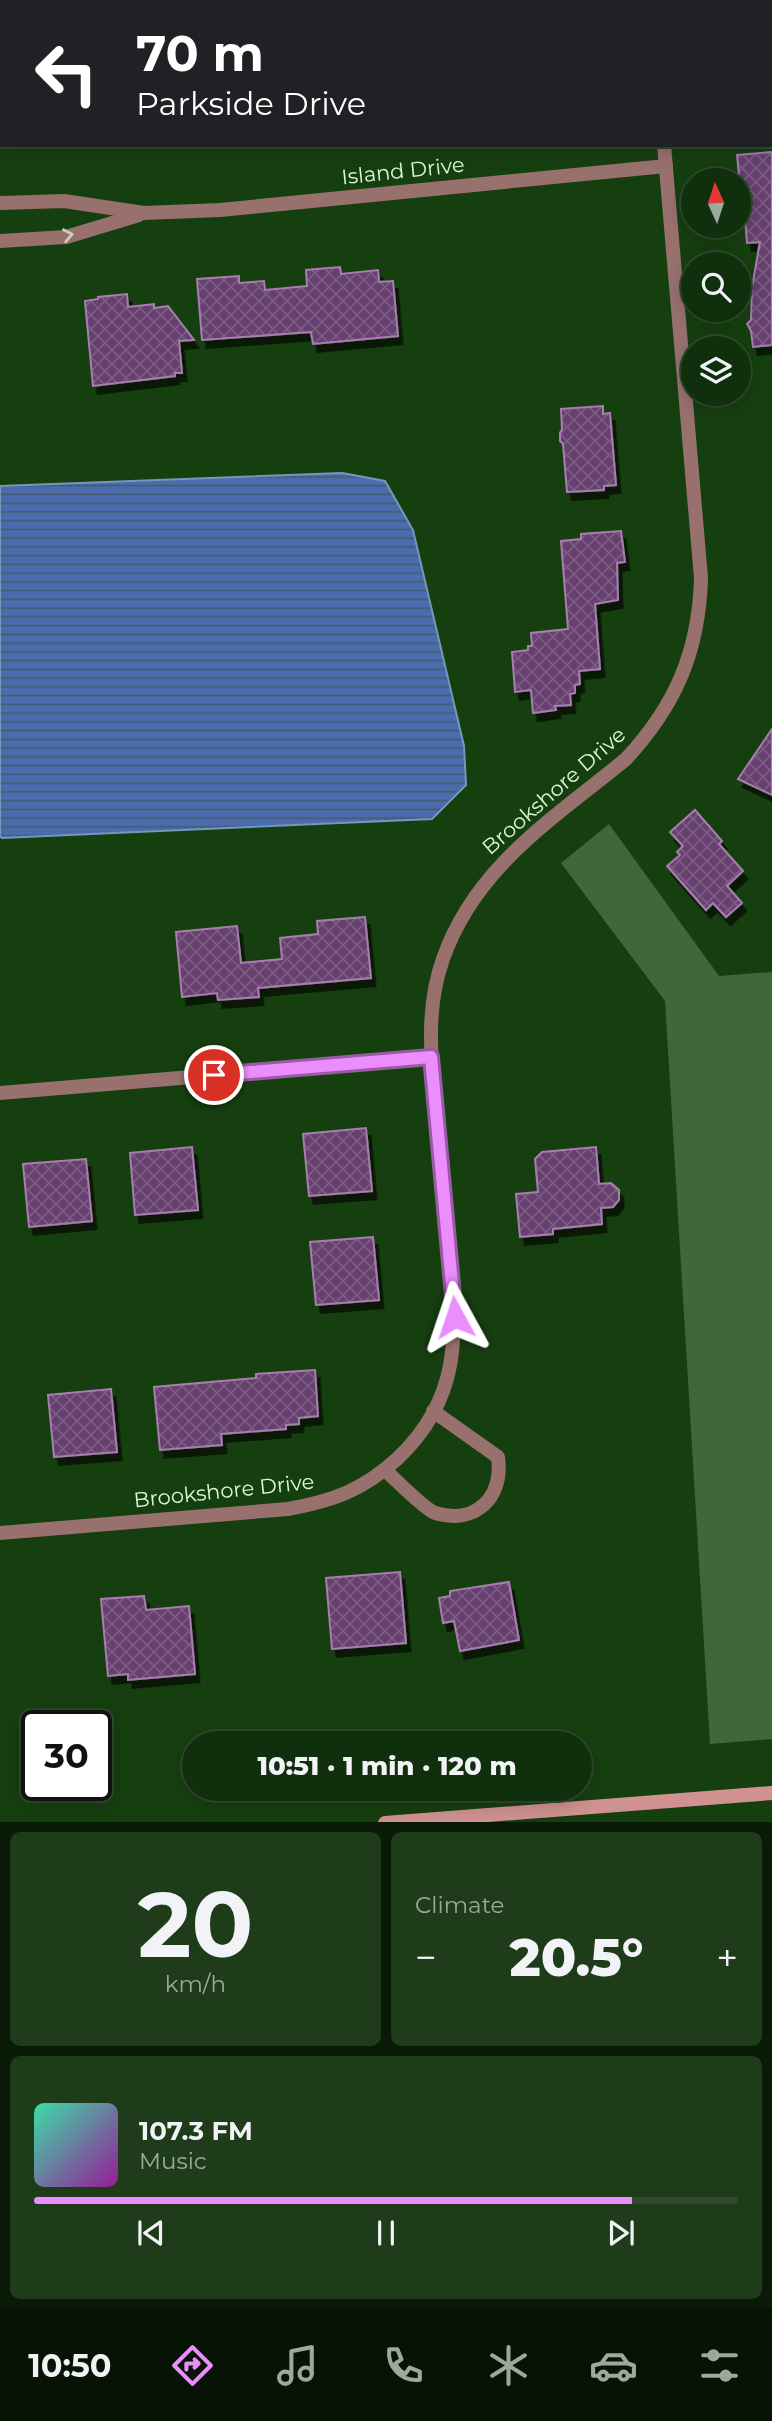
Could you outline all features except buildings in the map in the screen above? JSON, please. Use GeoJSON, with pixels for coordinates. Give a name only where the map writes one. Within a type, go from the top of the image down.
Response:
{"type":"FeatureCollection","features":[{"type":"Feature","properties":{"kind":"street","name":"Brookshore Drive"},"geometry":{"type":"LineString","coordinates":[[0,1533],[307,1506],[342,1496],[385,1470],[409,1447],[433,1411],[452,1361],[455,1317],[431,1057],[430,1019],[437,980],[454,931],[468,906],[499,864],[626,759],[658,721],[692,650],[698,623],[701,578],[664,147]]}},
{"type":"Feature","properties":{"kind":"street","name":"Island Drive"},"geometry":{"type":"LineString","coordinates":[[0,203],[64,201],[144,213],[220,210],[666,166]]}},
{"type":"Feature","properties":{"kind":"street","name":"Island Drive"},"geometry":{"type":"LineString","coordinates":[[0,241],[66,237],[144,213]]}},
{"type":"Feature","properties":{"kind":"street"},"geometry":{"type":"LineString","coordinates":[[0,1093],[431,1057]]}},
{"type":"Feature","properties":{"kind":"street"},"geometry":{"type":"LineString","coordinates":[[385,1470],[432,1512],[458,1516],[480,1510],[495,1491],[500,1473],[498,1457],[433,1411]]}},
{"type":"Feature","properties":{"kind":"street"},"geometry":{"type":"LineString","coordinates":[[385,1822],[772,1793]]}},
{"type":"Feature","properties":{"kind":"green space"},"geometry":{"type":"Polygon","coordinates":[[[609,824],[719,976],[772,972],[772,1739],[710,1744],[665,1001],[561,863],[609,824]]]}},
{"type":"Feature","properties":{"kind":"water"},"geometry":{"type":"Polygon","coordinates":[[[342,473],[385,481],[413,530],[464,746],[466,785],[432,819],[2,838],[0,486],[342,473]]]}},
{"type":"Feature","properties":{"kind":"route"},"geometry":{"type":"LineString","coordinates":[[214,1075],[431,1057],[455,1317]]}}]}
